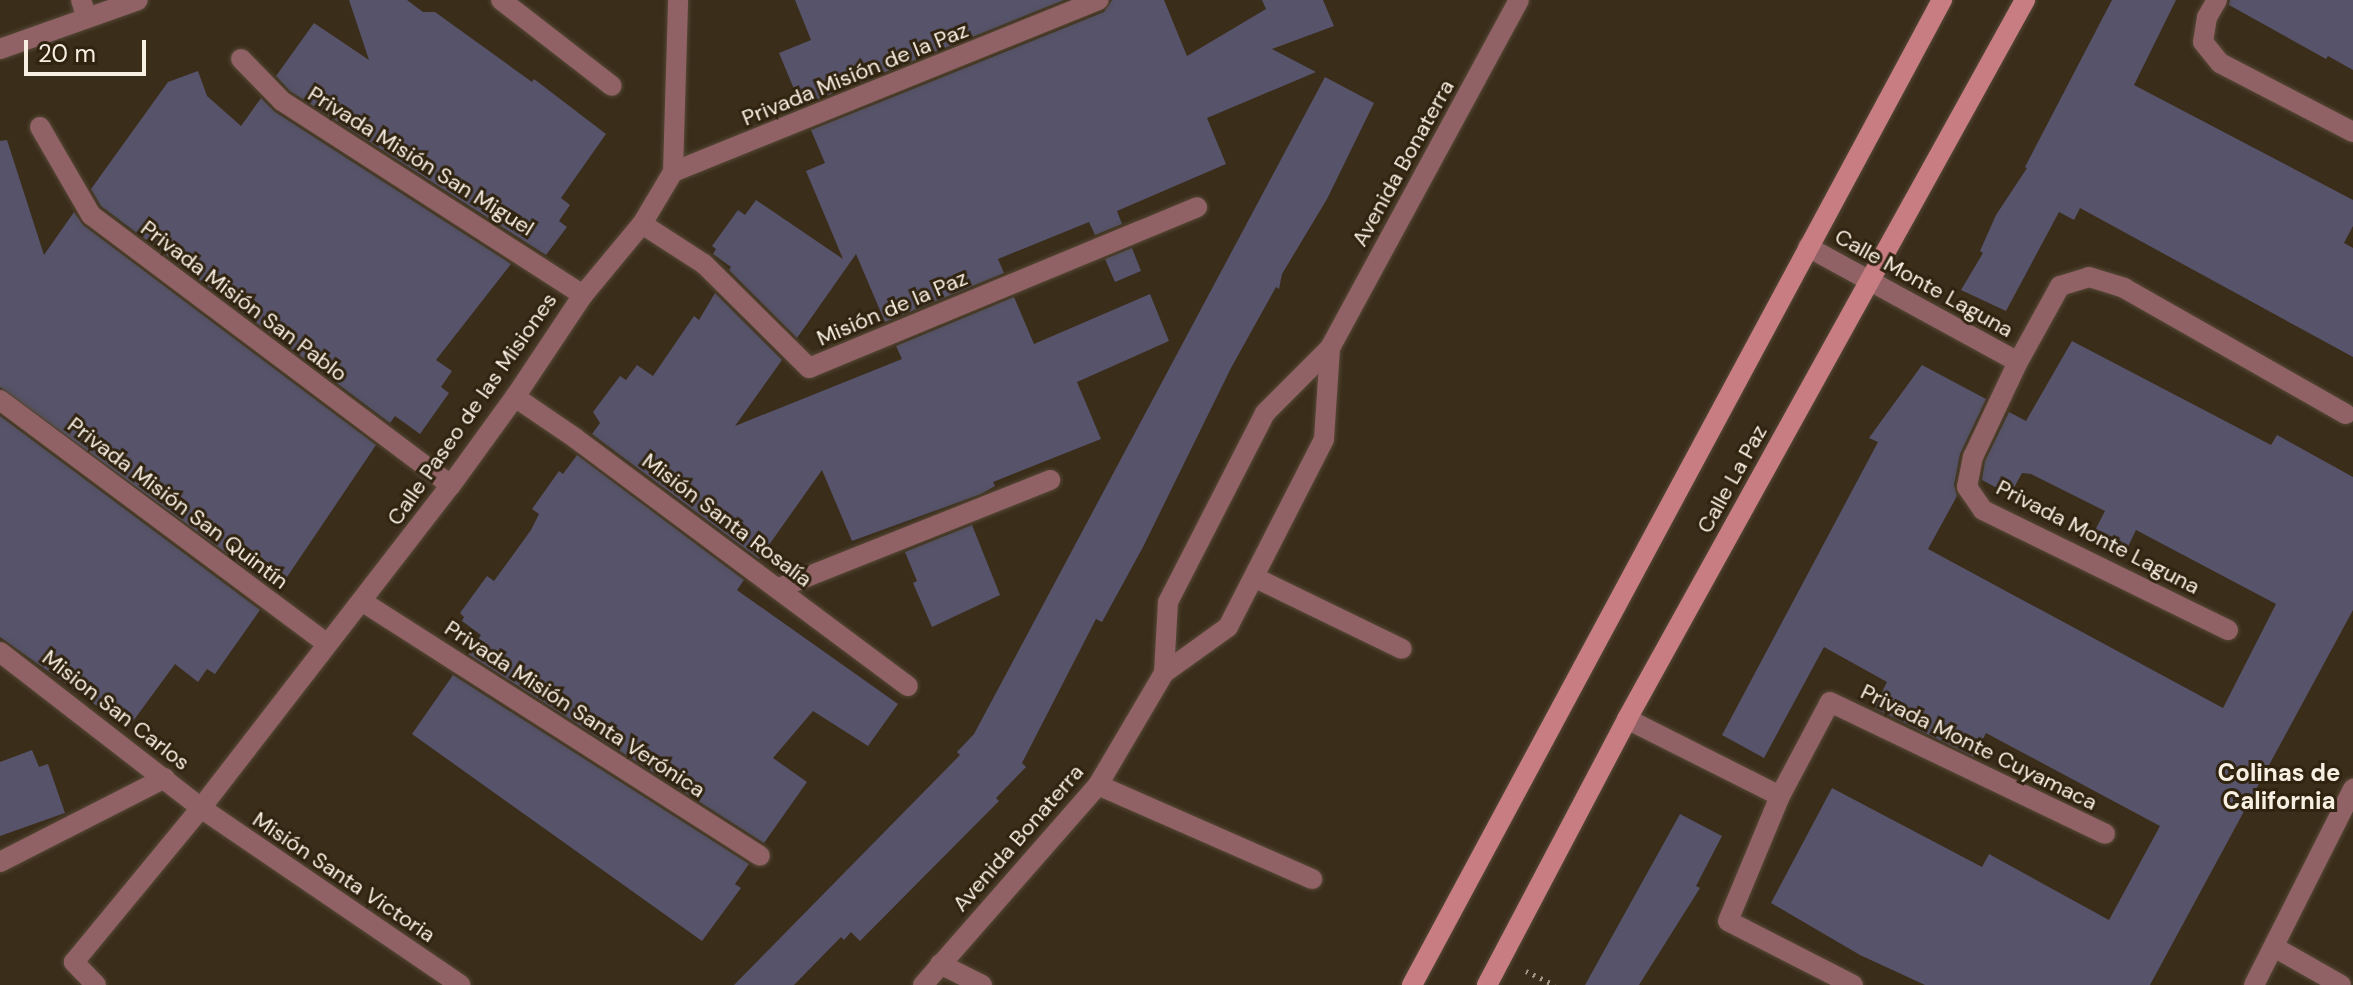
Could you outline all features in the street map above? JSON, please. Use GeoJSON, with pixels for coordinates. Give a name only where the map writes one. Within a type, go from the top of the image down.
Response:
{"type":"FeatureCollection","features":[{"type":"Feature","properties":{"kind":"main road","name":"Calle La Paz"},"geometry":{"type":"LineString","coordinates":[[1412,985],[1942,0]]}},
{"type":"Feature","properties":{"kind":"main road","name":"Calle La Paz"},"geometry":{"type":"LineString","coordinates":[[1487,985],[1627,719],[2025,0]]}},
{"type":"Feature","properties":{"kind":"street"},"geometry":{"type":"LineString","coordinates":[[0,49],[84,9],[138,0]]}},
{"type":"Feature","properties":{"kind":"street"},"geometry":{"type":"LineString","coordinates":[[501,0],[612,86]]}},
{"type":"Feature","properties":{"kind":"street","name":"Calle Paseo de las Misiones"},"geometry":{"type":"LineString","coordinates":[[96,985],[74,962],[201,808],[363,602],[515,397],[583,295],[642,224],[673,172],[678,0]]}},
{"type":"Feature","properties":{"kind":"street","name":"Privada Misión de la Paz"},"geometry":{"type":"LineString","coordinates":[[673,172],[1099,0]]}},
{"type":"Feature","properties":{"kind":"street","name":"Avenida Bonaterra"},"geometry":{"type":"LineString","coordinates":[[1164,673],[1168,602],[1265,413],[1330,348],[1519,0]]}},
{"type":"Feature","properties":{"kind":"street"},"geometry":{"type":"LineString","coordinates":[[2217,0],[2207,17],[2203,42],[2220,63],[2353,132]]}},
{"type":"Feature","properties":{"kind":"street","name":"Privada Misión San Miguel"},"geometry":{"type":"LineString","coordinates":[[241,59],[282,101],[583,295]]}},
{"type":"Feature","properties":{"kind":"street","name":"Privada Misión San Pablo"},"geometry":{"type":"LineString","coordinates":[[40,127],[91,215],[451,485]]}},
{"type":"Feature","properties":{"kind":"street","name":"Misión de la Paz"},"geometry":{"type":"LineString","coordinates":[[642,224],[704,264],[809,368],[1197,207]]}},
{"type":"Feature","properties":{"kind":"street","name":"Calle Monte Laguna"},"geometry":{"type":"LineString","coordinates":[[1808,247],[2018,362]]}},
{"type":"Feature","properties":{"kind":"street","name":"Privada Monte Laguna"},"geometry":{"type":"LineString","coordinates":[[2228,630],[1983,510],[1967,487],[1973,457],[2018,362],[2060,286],[2089,277],[2124,288],[2346,414]]}},
{"type":"Feature","properties":{"kind":"street","name":"Avenida Bonaterra"},"geometry":{"type":"LineString","coordinates":[[923,985],[1098,785],[1164,673],[1228,627],[1256,578],[1324,439],[1330,348]]}},
{"type":"Feature","properties":{"kind":"street","name":"Misión Santa Rosalía"},"geometry":{"type":"LineString","coordinates":[[515,397],[779,588],[908,686]]}},
{"type":"Feature","properties":{"kind":"street","name":"Privada Misión San Quintín"},"geometry":{"type":"LineString","coordinates":[[0,400],[327,644]]}},
{"type":"Feature","properties":{"kind":"street"},"geometry":{"type":"LineString","coordinates":[[779,588],[1050,480]]}},
{"type":"Feature","properties":{"kind":"street"},"geometry":{"type":"LineString","coordinates":[[1256,578],[1402,649]]}},
{"type":"Feature","properties":{"kind":"street","name":"Privada Misión Santa Verónica"},"geometry":{"type":"LineString","coordinates":[[363,602],[760,856]]}},
{"type":"Feature","properties":{"kind":"street","name":"Mision San Carlos"},"geometry":{"type":"LineString","coordinates":[[0,652],[201,808]]}},
{"type":"Feature","properties":{"kind":"street","name":"Privada Monte Cuyamaca"},"geometry":{"type":"LineString","coordinates":[[1853,985],[1728,921],[1780,796],[1830,702],[2105,834]]}},
{"type":"Feature","properties":{"kind":"street"},"geometry":{"type":"LineString","coordinates":[[1627,719],[1780,796]]}},
{"type":"Feature","properties":{"kind":"street"},"geometry":{"type":"LineString","coordinates":[[0,862],[165,778]]}},
{"type":"Feature","properties":{"kind":"street"},"geometry":{"type":"LineString","coordinates":[[1098,785],[1312,879]]}},
{"type":"Feature","properties":{"kind":"street"},"geometry":{"type":"LineString","coordinates":[[2254,985],[2353,789]]}},
{"type":"Feature","properties":{"kind":"street","name":"Misión Santa Victoria"},"geometry":{"type":"LineString","coordinates":[[201,808],[460,985]]}},
{"type":"Feature","properties":{"kind":"street"},"geometry":{"type":"LineString","coordinates":[[2274,947],[2341,985]]}},
{"type":"Feature","properties":{"kind":"street"},"geometry":{"type":"LineString","coordinates":[[940,964],[982,985]]}},
{"type":"Feature","properties":{"kind":"building"},"geometry":{"type":"Polygon","coordinates":[[[349,0],[407,0],[423,12],[435,12],[532,82],[534,79],[606,134],[561,198],[570,205],[559,221],[567,227],[546,255],[290,91],[276,76],[314,23],[369,60],[349,0]]]}},
{"type":"Feature","properties":{"kind":"building"},"geometry":{"type":"Polygon","coordinates":[[[795,0],[1064,0],[801,106],[779,53],[811,40],[795,0]]]}},
{"type":"Feature","properties":{"kind":"building"},"geometry":{"type":"Polygon","coordinates":[[[1112,0],[1164,0],[1187,56],[1266,9],[1262,0],[1323,0],[1334,26],[1272,49],[1316,72],[1207,118],[1226,164],[1117,211],[1122,224],[1095,235],[1089,222],[998,259],[1004,273],[885,322],[856,254],[797,338],[729,270],[731,267],[713,254],[716,249],[712,246],[738,210],[745,215],[756,200],[843,259],[806,171],[825,163],[811,130],[1104,12],[1112,0]]]}},
{"type":"Feature","properties":{"kind":"building"},"geometry":{"type":"Polygon","coordinates":[[[2112,0],[2176,0],[2134,85],[2353,200],[2353,226],[2344,243],[2353,248],[2353,357],[2080,208],[2074,220],[2059,212],[2006,311],[1961,290],[1983,253],[1980,251],[1996,215],[2027,168],[2112,0]]]}},
{"type":"Feature","properties":{"kind":"building"},"geometry":{"type":"Polygon","coordinates":[[[2230,0],[2353,0],[2353,70],[2328,56],[2326,59],[2229,5],[2230,0]]]}},
{"type":"Feature","properties":{"kind":"building"},"geometry":{"type":"Polygon","coordinates":[[[198,71],[207,96],[241,126],[261,98],[275,112],[511,264],[436,360],[452,371],[441,387],[449,393],[420,434],[395,416],[390,423],[101,206],[91,189],[168,82],[198,71]]]}},
{"type":"Feature","properties":{"kind":"building"},"geometry":{"type":"Polygon","coordinates":[[[1325,77],[1374,103],[1327,199],[1282,274],[1279,289],[1276,287],[1231,368],[1143,547],[1102,622],[1096,619],[1022,763],[1026,767],[996,798],[999,801],[860,941],[851,932],[844,940],[841,937],[794,985],[734,985],[960,755],[957,752],[974,734],[1325,77]]]}},
{"type":"Feature","properties":{"kind":"building"},"geometry":{"type":"Polygon","coordinates":[[[7,140],[44,255],[74,212],[83,225],[376,445],[281,586],[276,584],[274,588],[0,387],[0,141],[7,140]]]}},
{"type":"Feature","properties":{"kind":"building"},"geometry":{"type":"Polygon","coordinates":[[[1132,248],[1141,271],[1115,282],[1105,259],[1132,248]]]}},
{"type":"Feature","properties":{"kind":"building"},"geometry":{"type":"Polygon","coordinates":[[[715,293],[782,360],[735,426],[902,359],[896,346],[1014,297],[1034,344],[1150,294],[1169,341],[1077,382],[1101,439],[993,482],[995,486],[981,494],[852,541],[822,470],[759,559],[592,434],[600,423],[593,412],[620,376],[626,380],[637,365],[653,376],[694,316],[699,320],[715,293]]]}},
{"type":"Feature","properties":{"kind":"building"},"geometry":{"type":"Polygon","coordinates":[[[2072,341],[2271,445],[2277,435],[2353,477],[2353,610],[2150,985],[1925,985],[1860,955],[1771,903],[1832,788],[1982,867],[1989,854],[2109,920],[2160,826],[1986,733],[1974,757],[1874,708],[1887,682],[1824,647],[1764,758],[1722,735],[1878,442],[1869,438],[1922,365],[1986,399],[1960,454],[1954,485],[1957,496],[1928,549],[2223,708],[2276,604],[2136,530],[2124,555],[2091,538],[2105,511],[2031,474],[2022,473],[2010,495],[1982,480],[1985,461],[2009,412],[2026,421],[2072,341]]]}},
{"type":"Feature","properties":{"kind":"building"},"geometry":{"type":"Polygon","coordinates":[[[0,416],[260,610],[215,674],[207,669],[198,682],[175,664],[128,728],[0,637],[0,416]]]}},
{"type":"Feature","properties":{"kind":"building"},"geometry":{"type":"Polygon","coordinates":[[[577,455],[744,580],[737,590],[898,704],[868,746],[813,711],[773,758],[807,782],[764,843],[468,654],[481,635],[462,621],[464,617],[460,613],[487,576],[494,581],[531,530],[539,514],[532,509],[559,471],[563,474],[577,455]]]}},
{"type":"Feature","properties":{"kind":"building"},"geometry":{"type":"Polygon","coordinates":[[[972,525],[1000,595],[932,627],[913,583],[917,581],[905,552],[972,525]]]}},
{"type":"Feature","properties":{"kind":"building"},"geometry":{"type":"Polygon","coordinates":[[[453,675],[749,864],[735,884],[741,888],[702,941],[412,734],[453,675]]]}},
{"type":"Feature","properties":{"kind":"building"},"geometry":{"type":"Polygon","coordinates":[[[32,750],[39,767],[48,764],[65,813],[0,836],[0,762],[32,750]]]}},
{"type":"Feature","properties":{"kind":"building"},"geometry":{"type":"Polygon","coordinates":[[[1680,814],[1722,836],[1696,886],[1700,888],[1639,985],[1585,985],[1680,814]]]}},
{"type":"Feature","properties":{"kind":"district","name":"Colinas de California"},"geometry":{"type":"Point","coordinates":[2279,787]}}]}
